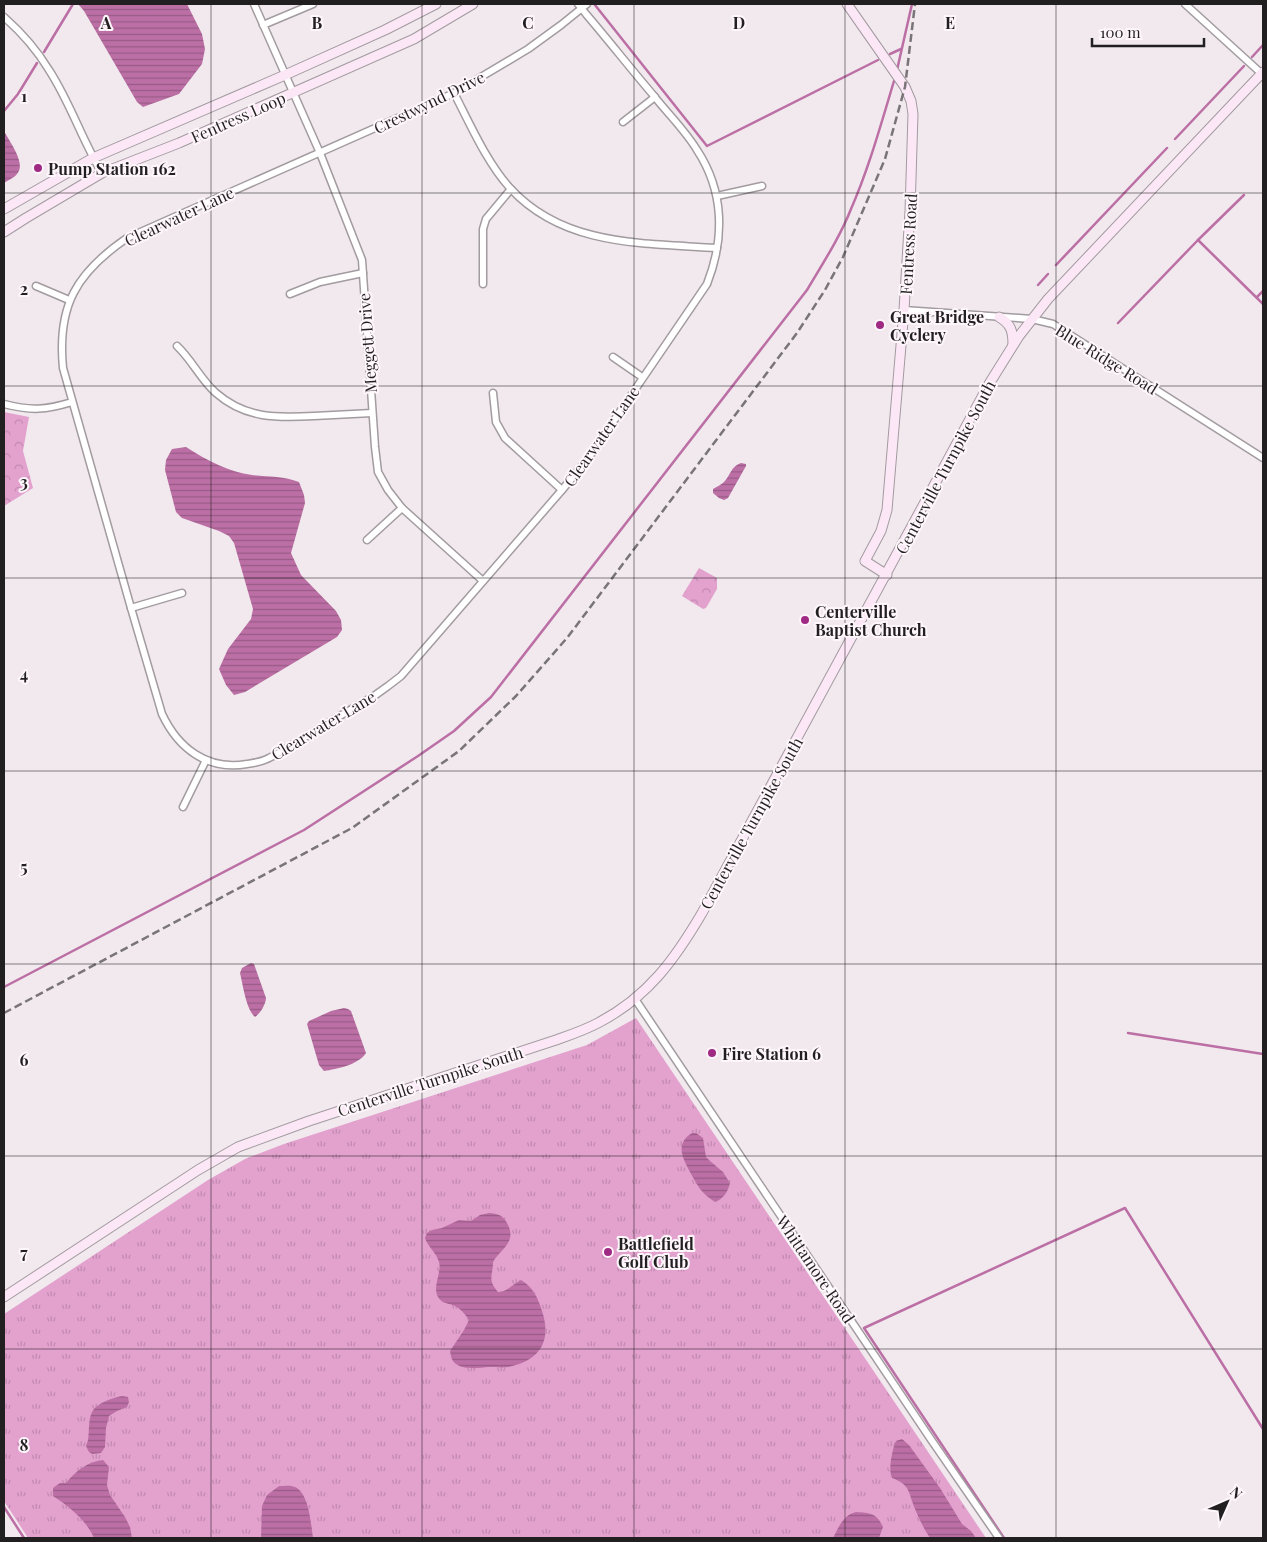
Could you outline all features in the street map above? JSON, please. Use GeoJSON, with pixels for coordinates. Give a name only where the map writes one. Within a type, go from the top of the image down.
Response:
{"type":"FeatureCollection","features":[{"type":"Feature","properties":{"kind":"main road","name":"Fentress Loop"},"geometry":{"type":"LineString","coordinates":[[4,209],[93,158],[285,75],[385,30],[436,4]]}},
{"type":"Feature","properties":{"kind":"main road","name":"Fentress Loop"},"geometry":{"type":"LineString","coordinates":[[4,232],[102,173],[179,143],[414,39],[473,4]]}},
{"type":"Feature","properties":{"kind":"main road","name":"Fentress Road"},"geometry":{"type":"LineString","coordinates":[[847,4],[905,87],[911,101],[913,114],[904,310],[886,518],[865,561],[887,575]]}},
{"type":"Feature","properties":{"kind":"main road","name":"Centerville Turnpike South"},"geometry":{"type":"LineString","coordinates":[[4,1297],[198,1170],[238,1147],[308,1121],[556,1040],[597,1023],[635,999],[666,968],[694,927],[1013,345],[1066,279],[1262,73]]}},
{"type":"Feature","properties":{"kind":"main road"},"geometry":{"type":"LineString","coordinates":[[999,317],[1006,321],[1012,329],[1013,345]]}},
{"type":"Feature","properties":{"kind":"street","name":"Meggett Drive"},"geometry":{"type":"LineString","coordinates":[[254,4],[320,153],[362,260],[374,447],[378,472],[388,490],[402,508],[483,581]]}},
{"type":"Feature","properties":{"kind":"street"},"geometry":{"type":"LineString","coordinates":[[263,25],[313,4]]}},
{"type":"Feature","properties":{"kind":"street"},"geometry":{"type":"LineString","coordinates":[[1186,4],[1262,73]]}},
{"type":"Feature","properties":{"kind":"street","name":"Crestwynd Drive"},"geometry":{"type":"LineString","coordinates":[[320,153],[454,93],[493,71],[561,25],[582,5]]}},
{"type":"Feature","properties":{"kind":"street","name":"Clearwater Lane"},"geometry":{"type":"LineString","coordinates":[[320,153],[127,238],[94,264],[80,281],[69,300],[64,318],[62,335],[63,368],[130,608],[162,714],[169,728],[190,752],[218,764],[236,766],[267,759],[374,696],[413,663],[587,460],[707,284],[714,267],[720,227],[717,196],[706,166],[697,150],[582,5]]}},
{"type":"Feature","properties":{"kind":"street"},"geometry":{"type":"LineString","coordinates":[[4,17],[21,33],[48,68],[102,173]]}},
{"type":"Feature","properties":{"kind":"street"},"geometry":{"type":"LineString","coordinates":[[454,93],[494,168],[511,189],[546,217],[596,237],[619,242],[717,248]]}},
{"type":"Feature","properties":{"kind":"street"},"geometry":{"type":"LineString","coordinates":[[623,122],[655,97]]}},
{"type":"Feature","properties":{"kind":"street"},"geometry":{"type":"LineString","coordinates":[[717,196],[762,186]]}},
{"type":"Feature","properties":{"kind":"street"},"geometry":{"type":"LineString","coordinates":[[483,284],[483,237],[486,219],[511,189]]}},
{"type":"Feature","properties":{"kind":"street"},"geometry":{"type":"LineString","coordinates":[[290,294],[320,282],[363,273]]}},
{"type":"Feature","properties":{"kind":"street"},"geometry":{"type":"LineString","coordinates":[[36,286],[69,300]]}},
{"type":"Feature","properties":{"kind":"street","name":"Blue Ridge Road"},"geometry":{"type":"LineString","coordinates":[[904,310],[1032,319],[1053,324],[1263,458]]}},
{"type":"Feature","properties":{"kind":"street"},"geometry":{"type":"LineString","coordinates":[[177,346],[187,355],[204,380],[215,392],[242,410],[273,418],[372,413]]}},
{"type":"Feature","properties":{"kind":"street"},"geometry":{"type":"LineString","coordinates":[[613,357],[642,377]]}},
{"type":"Feature","properties":{"kind":"street"},"geometry":{"type":"LineString","coordinates":[[493,393],[496,422],[505,438],[562,490]]}},
{"type":"Feature","properties":{"kind":"street"},"geometry":{"type":"LineString","coordinates":[[4,404],[34,409],[53,408],[72,402]]}},
{"type":"Feature","properties":{"kind":"street"},"geometry":{"type":"LineString","coordinates":[[367,540],[402,508]]}},
{"type":"Feature","properties":{"kind":"street"},"geometry":{"type":"LineString","coordinates":[[130,608],[182,594]]}},
{"type":"Feature","properties":{"kind":"street"},"geometry":{"type":"LineString","coordinates":[[183,807],[206,760]]}},
{"type":"Feature","properties":{"kind":"street","name":"Whittamore Road"},"geometry":{"type":"LineString","coordinates":[[635,999],[999,1538]]}},
{"type":"Feature","properties":{"kind":"green space"},"geometry":{"type":"Polygon","coordinates":[[[4,412],[29,417],[23,451],[33,488],[4,506],[4,412]]]}},
{"type":"Feature","properties":{"kind":"green space"},"geometry":{"type":"Polygon","coordinates":[[[699,568],[717,578],[717,589],[706,608],[703,609],[682,596],[699,568]]]}},
{"type":"Feature","properties":{"kind":"green space","name":"Battlefield Golf Club"},"geometry":{"type":"Polygon","coordinates":[[[636,1018],[986,1538],[28,1538],[4,1501],[4,1314],[208,1180],[245,1159],[284,1144],[587,1045],[636,1018]]]}},
{"type":"Feature","properties":{"kind":"shaded area"},"geometry":{"type":"Polygon","coordinates":[[[78,4],[187,4],[202,34],[205,49],[202,64],[179,94],[143,107],[137,102],[84,11],[78,4]]]}},
{"type":"Feature","properties":{"kind":"shaded area"},"geometry":{"type":"Polygon","coordinates":[[[4,131],[19,159],[20,170],[13,178],[4,183],[4,131]]]}},
{"type":"Feature","properties":{"kind":"shaded area"},"geometry":{"type":"Polygon","coordinates":[[[186,447],[210,461],[235,471],[299,482],[305,503],[291,553],[301,575],[336,611],[341,620],[342,630],[337,637],[245,692],[234,695],[226,685],[219,669],[228,649],[251,619],[253,609],[234,543],[229,536],[182,518],[176,512],[165,470],[166,460],[172,449],[186,447]]]}},
{"type":"Feature","properties":{"kind":"shaded area"},"geometry":{"type":"Polygon","coordinates":[[[741,463],[746,464],[746,466],[728,498],[724,500],[719,498],[713,493],[713,489],[724,482],[733,469],[741,463]]]}},
{"type":"Feature","properties":{"kind":"shaded area"},"geometry":{"type":"Polygon","coordinates":[[[251,963],[254,964],[266,998],[262,1009],[255,1017],[247,1003],[240,973],[242,968],[251,963]]]}},
{"type":"Feature","properties":{"kind":"shaded area"},"geometry":{"type":"Polygon","coordinates":[[[344,1008],[351,1011],[366,1053],[358,1061],[341,1068],[324,1071],[319,1065],[307,1024],[309,1021],[331,1011],[344,1008]]]}},
{"type":"Feature","properties":{"kind":"shaded area"},"geometry":{"type":"Polygon","coordinates":[[[692,1133],[696,1133],[703,1138],[706,1157],[723,1172],[730,1183],[725,1195],[715,1202],[700,1189],[683,1157],[682,1144],[692,1133]]]}},
{"type":"Feature","properties":{"kind":"shaded area"},"geometry":{"type":"Polygon","coordinates":[[[489,1213],[503,1218],[509,1226],[510,1232],[507,1244],[493,1262],[491,1277],[493,1284],[498,1292],[507,1289],[521,1280],[529,1286],[540,1306],[545,1322],[544,1340],[541,1348],[535,1355],[519,1364],[508,1367],[467,1368],[459,1366],[454,1362],[450,1351],[469,1320],[459,1309],[438,1297],[436,1288],[440,1266],[436,1255],[425,1238],[427,1233],[432,1230],[442,1228],[459,1220],[471,1221],[480,1215],[489,1213]]]}},
{"type":"Feature","properties":{"kind":"shaded area"},"geometry":{"type":"Polygon","coordinates":[[[122,1396],[128,1397],[127,1407],[109,1416],[105,1447],[101,1453],[92,1454],[88,1451],[86,1445],[93,1410],[105,1401],[122,1396]]]}},
{"type":"Feature","properties":{"kind":"shaded area"},"geometry":{"type":"Polygon","coordinates":[[[902,1439],[909,1445],[940,1488],[962,1524],[976,1538],[930,1538],[918,1516],[908,1490],[903,1484],[892,1478],[890,1470],[891,1460],[896,1441],[902,1439]]]}},
{"type":"Feature","properties":{"kind":"shaded area"},"geometry":{"type":"Polygon","coordinates":[[[103,1460],[109,1467],[107,1485],[110,1495],[125,1517],[130,1527],[132,1538],[94,1538],[87,1525],[77,1514],[53,1496],[53,1488],[60,1483],[66,1483],[87,1465],[103,1460]]]}},
{"type":"Feature","properties":{"kind":"shaded area"},"geometry":{"type":"Polygon","coordinates":[[[279,1486],[295,1487],[300,1490],[306,1502],[313,1538],[261,1538],[262,1506],[267,1495],[279,1486]]]}},
{"type":"Feature","properties":{"kind":"shaded area"},"geometry":{"type":"Polygon","coordinates":[[[856,1512],[869,1513],[876,1516],[883,1527],[879,1538],[833,1538],[845,1519],[856,1512]]]}},
{"type":"Feature","properties":{"kind":"waterway"},"geometry":{"type":"LineString","coordinates":[[44,52],[73,4]]}},
{"type":"Feature","properties":{"kind":"waterway"},"geometry":{"type":"LineString","coordinates":[[897,70],[912,4]]}},
{"type":"Feature","properties":{"kind":"waterway"},"geometry":{"type":"LineString","coordinates":[[595,5],[707,146],[878,60]]}},
{"type":"Feature","properties":{"kind":"waterway"},"geometry":{"type":"LineString","coordinates":[[1252,57],[1263,45]]}},
{"type":"Feature","properties":{"kind":"waterway"},"geometry":{"type":"LineString","coordinates":[[890,54],[901,49]]}},
{"type":"Feature","properties":{"kind":"waterway"},"geometry":{"type":"LineString","coordinates":[[4,111],[18,94],[37,63]]}},
{"type":"Feature","properties":{"kind":"waterway"},"geometry":{"type":"LineString","coordinates":[[1175,139],[1244,66]]}},
{"type":"Feature","properties":{"kind":"waterway"},"geometry":{"type":"LineString","coordinates":[[4,987],[304,830],[454,731],[491,697],[807,290],[847,219],[874,146],[894,81]]}},
{"type":"Feature","properties":{"kind":"waterway"},"geometry":{"type":"LineString","coordinates":[[1056,265],[1167,148]]}},
{"type":"Feature","properties":{"kind":"waterway"},"geometry":{"type":"LineString","coordinates":[[1118,323],[1244,195]]}},
{"type":"Feature","properties":{"kind":"waterway"},"geometry":{"type":"LineString","coordinates":[[1198,240],[1263,304]]}},
{"type":"Feature","properties":{"kind":"waterway"},"geometry":{"type":"LineString","coordinates":[[1038,285],[1048,274]]}},
{"type":"Feature","properties":{"kind":"waterway"},"geometry":{"type":"LineString","coordinates":[[1257,297],[1263,291]]}},
{"type":"Feature","properties":{"kind":"waterway"},"geometry":{"type":"LineString","coordinates":[[1128,1033],[1263,1054]]}},
{"type":"Feature","properties":{"kind":"waterway"},"geometry":{"type":"LineString","coordinates":[[1004,1538],[864,1328],[1125,1208],[1263,1429]]}},
{"type":"Feature","properties":{"kind":"waterway"},"geometry":{"type":"LineString","coordinates":[[4,1507],[24,1538]]}},
{"type":"Feature","properties":{"kind":"railway"},"geometry":{"type":"LineString","coordinates":[[4,1013],[352,828],[459,751],[516,696],[567,638],[797,333],[825,290],[843,257],[885,159],[905,87],[915,4]]}},
{"type":"Feature","properties":{"kind":"place","name":"Pump Station 162"},"geometry":{"type":"Point","coordinates":[38,168]}},
{"type":"Feature","properties":{"kind":"place","name":"Great Bridge Cyclery"},"geometry":{"type":"Point","coordinates":[880,325]}},
{"type":"Feature","properties":{"kind":"place","name":"Centerville Baptist Church"},"geometry":{"type":"Point","coordinates":[805,620]}},
{"type":"Feature","properties":{"kind":"place","name":"Fire Station 6"},"geometry":{"type":"Point","coordinates":[712,1053]}},
{"type":"Feature","properties":{"kind":"place","name":"Battlefield Golf Club"},"geometry":{"type":"Point","coordinates":[608,1252]}}]}
